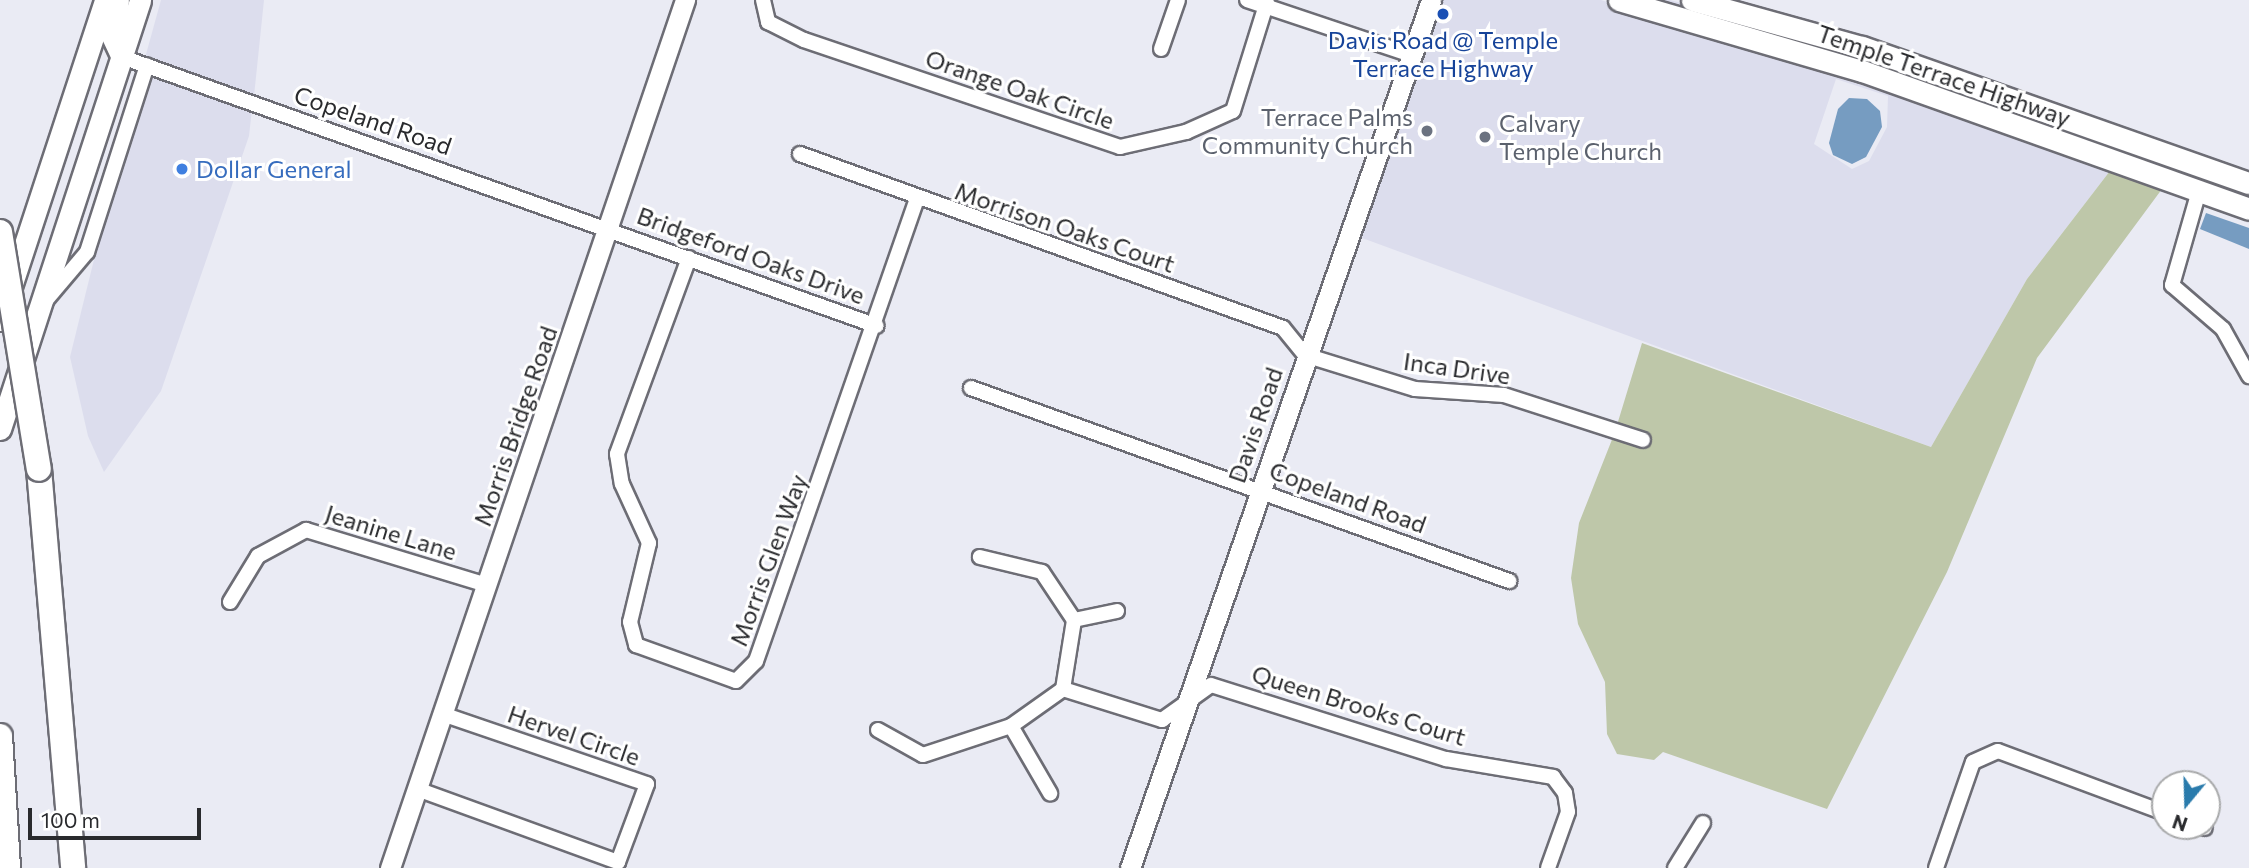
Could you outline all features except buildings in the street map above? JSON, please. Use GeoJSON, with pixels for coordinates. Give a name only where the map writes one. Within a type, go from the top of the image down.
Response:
{"type":"FeatureCollection","features":[{"type":"Feature","properties":{"kind":"highway"},"geometry":{"type":"LineString","coordinates":[[0,232],[40,469],[73,868]]}},
{"type":"Feature","properties":{"kind":"highway"},"geometry":{"type":"LineString","coordinates":[[0,736],[8,868]]}},
{"type":"Feature","properties":{"kind":"main road"},"geometry":{"type":"LineString","coordinates":[[0,320],[105,0]]}},
{"type":"Feature","properties":{"kind":"main road"},"geometry":{"type":"LineString","coordinates":[[118,0],[112,36],[122,57]]}},
{"type":"Feature","properties":{"kind":"main road"},"geometry":{"type":"LineString","coordinates":[[0,429],[140,0]]}},
{"type":"Feature","properties":{"kind":"main road","name":"Temple Terrace Highway"},"geometry":{"type":"LineString","coordinates":[[1619,0],[1862,71],[2249,209]]}},
{"type":"Feature","properties":{"kind":"main road","name":"Temple Terrace Highway"},"geometry":{"type":"LineString","coordinates":[[1692,0],[1861,47],[2249,183]]}},
{"type":"Feature","properties":{"kind":"street","name":"Morris Bridge Road"},"geometry":{"type":"LineString","coordinates":[[390,868],[685,0]]}},
{"type":"Feature","properties":{"kind":"street","name":"Orange Oak Circle"},"geometry":{"type":"LineString","coordinates":[[763,0],[768,22],[804,40],[1120,148],[1186,132],[1233,111],[1240,72],[1273,2]]}},
{"type":"Feature","properties":{"kind":"street"},"geometry":{"type":"LineString","coordinates":[[1161,49],[1178,0]]}},
{"type":"Feature","properties":{"kind":"street"},"geometry":{"type":"LineString","coordinates":[[1247,0],[1273,2],[1411,55]]}},
{"type":"Feature","properties":{"kind":"street","name":"Davis Road"},"geometry":{"type":"LineString","coordinates":[[1130,868],[1305,355],[1431,0]]}},
{"type":"Feature","properties":{"kind":"street","name":"Copeland Road"},"geometry":{"type":"LineString","coordinates":[[122,57],[610,227]]}},
{"type":"Feature","properties":{"kind":"street"},"geometry":{"type":"LineString","coordinates":[[42,305],[87,253],[147,65]]}},
{"type":"Feature","properties":{"kind":"street","name":"Morrison Oaks Court"},"geometry":{"type":"LineString","coordinates":[[800,154],[918,199],[1283,328],[1305,355]]}},
{"type":"Feature","properties":{"kind":"street"},"geometry":{"type":"LineString","coordinates":[[2199,191],[2172,285],[2223,329],[2249,376]]}},
{"type":"Feature","properties":{"kind":"street","name":"Morris Glen Way"},"geometry":{"type":"LineString","coordinates":[[689,258],[617,454],[622,484],[649,544],[630,622],[636,645],[736,681],[756,661],[877,326],[918,199]]}},
{"type":"Feature","properties":{"kind":"street","name":"Bridgeford Oaks Drive"},"geometry":{"type":"LineString","coordinates":[[610,227],[877,326]]}},
{"type":"Feature","properties":{"kind":"street","name":"Inca Drive"},"geometry":{"type":"LineString","coordinates":[[1305,355],[1415,389],[1504,395],[1643,440]]}},
{"type":"Feature","properties":{"kind":"street","name":"Copeland Road"},"geometry":{"type":"LineString","coordinates":[[971,388],[1259,488],[1510,581]]}},
{"type":"Feature","properties":{"kind":"street","name":"Jeanine Lane"},"geometry":{"type":"LineString","coordinates":[[230,602],[258,556],[306,530],[487,585]]}},
{"type":"Feature","properties":{"kind":"street"},"geometry":{"type":"LineString","coordinates":[[878,730],[923,755],[1011,726],[1063,689],[1074,620],[1042,572],[980,557]]}},
{"type":"Feature","properties":{"kind":"street"},"geometry":{"type":"LineString","coordinates":[[1074,620],[1117,611]]}},
{"type":"Feature","properties":{"kind":"street","name":"Queen Brooks Court"},"geometry":{"type":"LineString","coordinates":[[1185,704],[1211,685],[1446,759],[1553,778],[1565,793],[1568,812],[1548,868]]}},
{"type":"Feature","properties":{"kind":"street"},"geometry":{"type":"LineString","coordinates":[[1063,689],[1142,718],[1162,720],[1185,704]]}},
{"type":"Feature","properties":{"kind":"street","name":"Hervel Circle"},"geometry":{"type":"LineString","coordinates":[[417,789],[618,862],[647,784],[443,714]]}},
{"type":"Feature","properties":{"kind":"street"},"geometry":{"type":"LineString","coordinates":[[1011,726],[1050,793]]}},
{"type":"Feature","properties":{"kind":"street"},"geometry":{"type":"LineString","coordinates":[[1936,868],[1973,762],[1998,751],[2151,808]]}},
{"type":"Feature","properties":{"kind":"street"},"geometry":{"type":"LineString","coordinates":[[1675,868],[1703,823]]}},
{"type":"Feature","properties":{"kind":"shaded area"},"geometry":{"type":"Polygon","coordinates":[[[161,0],[264,0],[254,96],[145,58],[161,0]]]}},
{"type":"Feature","properties":{"kind":"shaded area"},"geometry":{"type":"Polygon","coordinates":[[[1437,0],[1601,0],[2113,167],[2027,279],[1931,447],[1354,235],[1437,0]],[[1836,79],[1814,144],[1852,169],[1869,161],[1887,127],[1888,96],[1836,79]]]}},
{"type":"Feature","properties":{"kind":"shaded area"},"geometry":{"type":"Polygon","coordinates":[[[1638,0],[1670,0],[1860,53],[2128,147],[2123,157],[1638,0]]]}},
{"type":"Feature","properties":{"kind":"shaded area"},"geometry":{"type":"Polygon","coordinates":[[[150,74],[252,109],[249,136],[161,391],[104,472],[88,436],[70,357],[104,219],[150,74]]]}},
{"type":"Feature","properties":{"kind":"green space"},"geometry":{"type":"Polygon","coordinates":[[[2113,167],[2162,189],[2037,358],[1947,572],[1827,809],[1663,752],[1654,760],[1617,754],[1607,734],[1605,682],[1578,624],[1571,578],[1579,523],[1613,437],[1647,448],[1651,436],[1617,425],[1642,343],[1931,447],[2027,279],[2113,167]]]}},
{"type":"Feature","properties":{"kind":"water"},"geometry":{"type":"Polygon","coordinates":[[[1849,98],[1867,99],[1880,111],[1882,127],[1866,157],[1852,164],[1833,155],[1829,143],[1838,109],[1849,98]]]}},
{"type":"Feature","properties":{"kind":"water"},"geometry":{"type":"Polygon","coordinates":[[[2206,213],[2249,228],[2249,249],[2200,229],[2206,213]]]}},
{"type":"Feature","properties":{"kind":"place","name":"Davis Road @ Temple Terrace Highway"},"geometry":{"type":"Point","coordinates":[1443,14]}},
{"type":"Feature","properties":{"kind":"place","name":"Terrace Palms Community Church"},"geometry":{"type":"Point","coordinates":[1427,131]}},
{"type":"Feature","properties":{"kind":"place","name":"Calvary Temple Church"},"geometry":{"type":"Point","coordinates":[1485,137]}},
{"type":"Feature","properties":{"kind":"place","name":"Dollar General"},"geometry":{"type":"Point","coordinates":[182,169]}}]}
